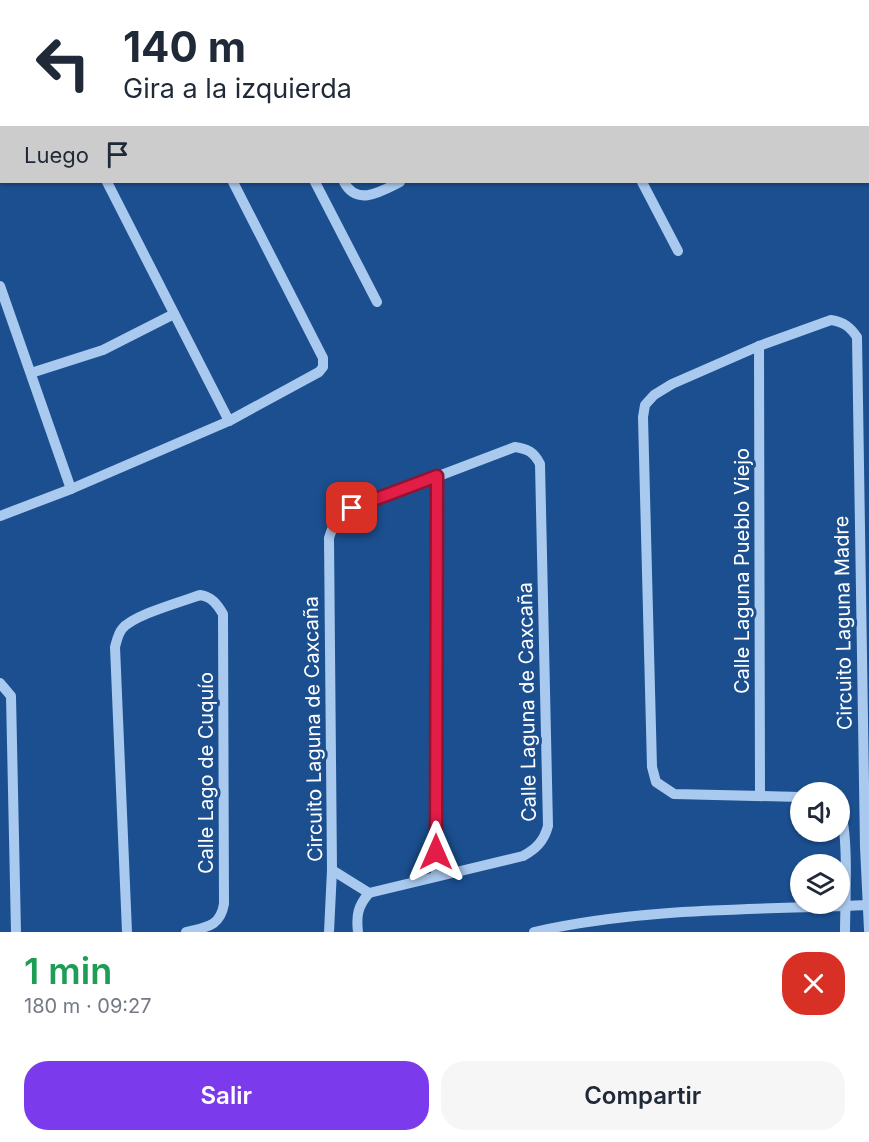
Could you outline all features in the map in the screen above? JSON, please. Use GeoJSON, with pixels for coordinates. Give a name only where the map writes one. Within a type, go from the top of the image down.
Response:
{"type":"FeatureCollection","features":[{"type":"Feature","properties":{"kind":"street"},"geometry":{"type":"LineString","coordinates":[[108,183],[229,421]]}},
{"type":"Feature","properties":{"kind":"street"},"geometry":{"type":"LineString","coordinates":[[0,516],[71,489],[229,421],[319,372],[323,367],[323,358],[233,183]]}},
{"type":"Feature","properties":{"kind":"street"},"geometry":{"type":"LineString","coordinates":[[316,183],[377,302]]}},
{"type":"Feature","properties":{"kind":"street"},"geometry":{"type":"LineString","coordinates":[[345,183],[354,193],[362,196],[374,195],[398,183]]}},
{"type":"Feature","properties":{"kind":"street"},"geometry":{"type":"LineString","coordinates":[[643,183],[678,251]]}},
{"type":"Feature","properties":{"kind":"street"},"geometry":{"type":"LineString","coordinates":[[0,286],[71,489]]}},
{"type":"Feature","properties":{"kind":"street"},"geometry":{"type":"LineString","coordinates":[[31,373],[103,350],[174,314]]}},
{"type":"Feature","properties":{"kind":"street","name":"Circuito Laguna Madre"},"geometry":{"type":"LineString","coordinates":[[759,346],[831,320],[841,322],[851,328],[857,337],[869,930]]}},
{"type":"Feature","properties":{"kind":"street"},"geometry":{"type":"LineString","coordinates":[[759,346],[672,384],[654,395],[645,405],[643,417],[652,767],[656,782],[674,794],[790,797]]}},
{"type":"Feature","properties":{"kind":"street","name":"Calle Laguna Pueblo Viejo"},"geometry":{"type":"LineString","coordinates":[[759,346],[760,796]]}},
{"type":"Feature","properties":{"kind":"street","name":"Calle Laguna de Caxcaña"},"geometry":{"type":"LineString","coordinates":[[369,893],[523,856],[542,842],[548,826],[540,464],[536,456],[527,449],[514,447],[437,476]]}},
{"type":"Feature","properties":{"kind":"street"},"geometry":{"type":"LineString","coordinates":[[436,876],[437,476]]}},
{"type":"Feature","properties":{"kind":"street","name":"Circuito Laguna de Caxcaña"},"geometry":{"type":"LineString","coordinates":[[329,932],[332,870],[329,538],[333,526],[341,515],[352,508],[437,476]]}},
{"type":"Feature","properties":{"kind":"street","name":"Calle Lago de Cuquío"},"geometry":{"type":"LineString","coordinates":[[127,932],[115,647],[123,627],[134,619],[200,595],[207,596],[216,603],[224,614],[224,904],[222,914],[216,922],[207,927],[186,932]]}},
{"type":"Feature","properties":{"kind":"street"},"geometry":{"type":"LineString","coordinates":[[0,683],[11,696],[16,932]]}},
{"type":"Feature","properties":{"kind":"street"},"geometry":{"type":"LineString","coordinates":[[332,870],[369,893],[359,904],[358,932]]}},
{"type":"Feature","properties":{"kind":"street"},"geometry":{"type":"LineString","coordinates":[[850,906],[868,905]]}},
{"type":"Feature","properties":{"kind":"street"},"geometry":{"type":"LineString","coordinates":[[534,932],[610,919],[671,913],[790,908]]}},
{"type":"Feature","properties":{"kind":"street"},"geometry":{"type":"LineString","coordinates":[[844,914],[845,932]]}},
{"type":"Feature","properties":{"kind":"route"},"geometry":{"type":"LineString","coordinates":[[352,508],[437,476],[436,852]]}}]}
